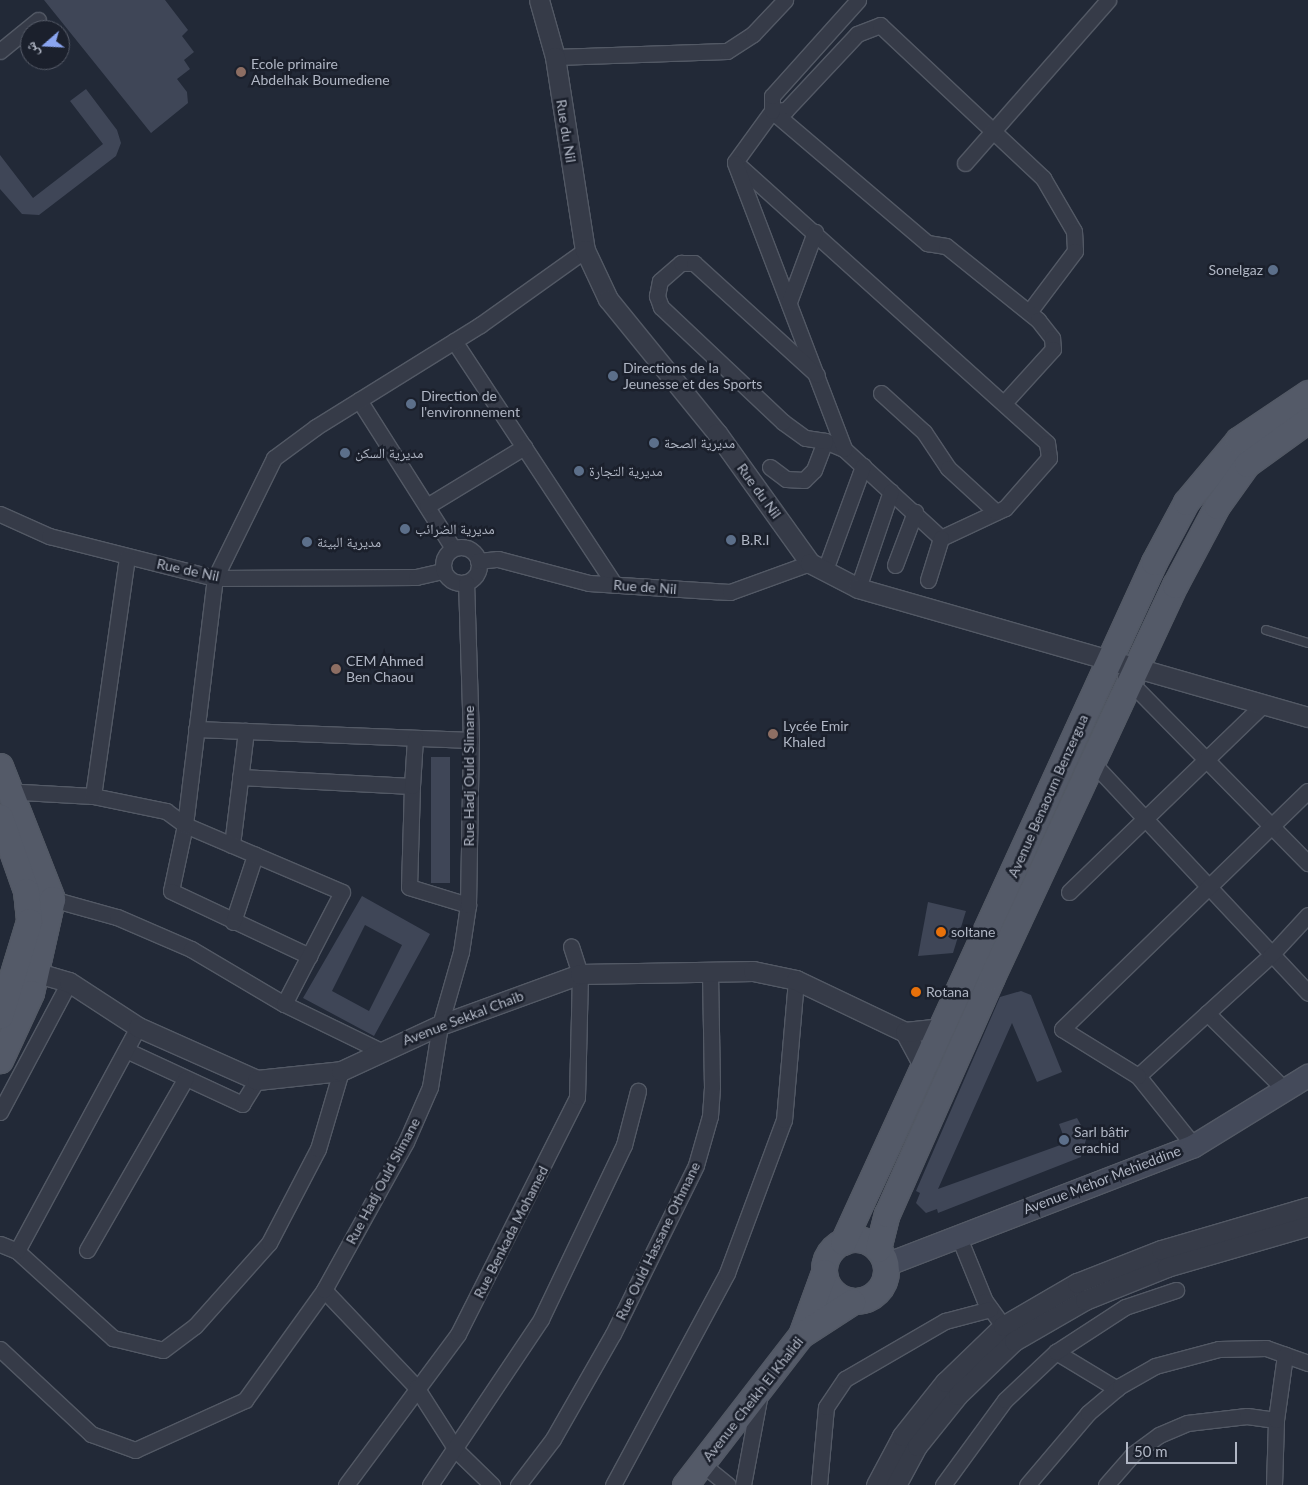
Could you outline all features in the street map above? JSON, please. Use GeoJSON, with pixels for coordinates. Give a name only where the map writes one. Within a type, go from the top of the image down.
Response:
{"type":"FeatureCollection","features":[{"type":"Feature","properties":{"kind":"main road","name":"Avenue Benaoum Benzergua"},"geometry":{"type":"LineString","coordinates":[[842,1242],[925,1069],[1110,660],[1186,502],[1238,440],[1308,393]]}},
{"type":"Feature","properties":{"kind":"main road","name":"Avenue Benaoum Benzergua"},"geometry":{"type":"LineString","coordinates":[[882,1257],[891,1205],[1092,762],[1217,506],[1247,464],[1308,420]]}},
{"type":"Feature","properties":{"kind":"main road"},"geometry":{"type":"LineString","coordinates":[[0,766],[5,791],[52,899],[0,1016]]}},
{"type":"Feature","properties":{"kind":"main road"},"geometry":{"type":"LineString","coordinates":[[0,817],[28,911],[18,973],[23,1015],[0,1060]]}},
{"type":"Feature","properties":{"kind":"main road","name":"Avenue Mehor Mehieddine"},"geometry":{"type":"LineString","coordinates":[[882,1257],[958,1235],[1194,1146],[1308,1076]]}},
{"type":"Feature","properties":{"kind":"main road"},"geometry":{"type":"LineString","coordinates":[[801,1335],[829,1254],[842,1242],[866,1241],[882,1257],[882,1287],[874,1296],[852,1302],[832,1292],[824,1272]]}},
{"type":"Feature","properties":{"kind":"main road","name":"Avenue Cheikh El Khalidi"},"geometry":{"type":"LineString","coordinates":[[685,1485],[801,1335],[852,1302]]}},
{"type":"Feature","properties":{"kind":"street","name":"Rue du Nil"},"geometry":{"type":"LineString","coordinates":[[539,0],[555,57],[585,250],[608,299],[717,433],[817,566],[858,588],[1110,660],[1134,675],[1264,704],[1308,717]]}},
{"type":"Feature","properties":{"kind":"street"},"geometry":{"type":"LineString","coordinates":[[555,57],[727,50],[753,34],[785,0]]}},
{"type":"Feature","properties":{"kind":"street"},"geometry":{"type":"LineString","coordinates":[[735,162],[772,111],[772,96],[858,0]]}},
{"type":"Feature","properties":{"kind":"street"},"geometry":{"type":"LineString","coordinates":[[965,162],[1108,0]]}},
{"type":"Feature","properties":{"kind":"street"},"geometry":{"type":"LineString","coordinates":[[772,111],[786,110],[857,34],[880,25],[1043,178],[1074,231],[1075,251],[1029,312]]}},
{"type":"Feature","properties":{"kind":"street"},"geometry":{"type":"LineString","coordinates":[[0,51],[20,35]]}},
{"type":"Feature","properties":{"kind":"street"},"geometry":{"type":"LineString","coordinates":[[772,111],[927,243],[946,246],[1029,312],[1052,338],[1053,349],[1004,404]]}},
{"type":"Feature","properties":{"kind":"street"},"geometry":{"type":"LineString","coordinates":[[735,162],[815,232],[1047,443],[1049,458],[996,512],[941,538],[928,580]]}},
{"type":"Feature","properties":{"kind":"street"},"geometry":{"type":"LineString","coordinates":[[735,162],[844,449]]}},
{"type":"Feature","properties":{"kind":"street"},"geometry":{"type":"LineString","coordinates":[[789,302],[815,232]]}},
{"type":"Feature","properties":{"kind":"street"},"geometry":{"type":"LineString","coordinates":[[309,956],[171,892],[185,825],[214,578],[274,458],[359,400],[454,341],[585,250]]}},
{"type":"Feature","properties":{"kind":"street"},"geometry":{"type":"LineString","coordinates":[[817,375],[694,263],[681,263],[660,281],[657,296],[661,307],[783,422],[805,438],[825,441],[844,449],[915,512],[941,538]]}},
{"type":"Feature","properties":{"kind":"street"},"geometry":{"type":"LineString","coordinates":[[454,341],[615,585]]}},
{"type":"Feature","properties":{"kind":"street"},"geometry":{"type":"LineString","coordinates":[[881,393],[924,432],[948,468],[996,512]]}},
{"type":"Feature","properties":{"kind":"street"},"geometry":{"type":"LineString","coordinates":[[359,400],[453,548]]}},
{"type":"Feature","properties":{"kind":"street"},"geometry":{"type":"LineString","coordinates":[[770,467],[786,479],[804,480],[814,470],[825,441]]}},
{"type":"Feature","properties":{"kind":"street"},"geometry":{"type":"LineString","coordinates":[[427,506],[524,446]]}},
{"type":"Feature","properties":{"kind":"street"},"geometry":{"type":"LineString","coordinates":[[817,566],[863,466]]}},
{"type":"Feature","properties":{"kind":"street"},"geometry":{"type":"LineString","coordinates":[[858,588],[891,491]]}},
{"type":"Feature","properties":{"kind":"street"},"geometry":{"type":"LineString","coordinates":[[895,565],[915,512]]}},
{"type":"Feature","properties":{"kind":"street","name":"Rue de Nil"},"geometry":{"type":"LineString","coordinates":[[0,514],[49,536],[214,578],[416,577],[443,571]]}},
{"type":"Feature","properties":{"kind":"street"},"geometry":{"type":"LineString","coordinates":[[453,548],[471,550],[478,561],[476,576],[466,583],[454,583],[443,571],[444,557],[453,548]]}},
{"type":"Feature","properties":{"kind":"street"},"geometry":{"type":"LineString","coordinates":[[93,796],[127,557]]}},
{"type":"Feature","properties":{"kind":"street","name":"Rue de Nil"},"geometry":{"type":"LineString","coordinates":[[478,561],[498,559],[590,583],[730,592],[817,566]]}},
{"type":"Feature","properties":{"kind":"street","name":"Rue Hadj Ould Slimane"},"geometry":{"type":"LineString","coordinates":[[0,1349],[90,1434],[135,1450],[245,1400],[324,1290],[413,1126],[430,1087],[440,1026],[461,952],[468,905],[471,740],[466,583]]}},
{"type":"Feature","properties":{"kind":"street"},"geometry":{"type":"LineString","coordinates":[[1134,675],[1207,762],[1271,829],[1308,863]]}},
{"type":"Feature","properties":{"kind":"street"},"geometry":{"type":"LineString","coordinates":[[1069,892],[1207,762],[1264,704]]}},
{"type":"Feature","properties":{"kind":"street"},"geometry":{"type":"LineString","coordinates":[[196,729],[471,740]]}},
{"type":"Feature","properties":{"kind":"street"},"geometry":{"type":"LineString","coordinates":[[232,845],[246,731]]}},
{"type":"Feature","properties":{"kind":"street"},"geometry":{"type":"LineString","coordinates":[[415,738],[409,888],[468,905]]}},
{"type":"Feature","properties":{"kind":"street"},"geometry":{"type":"LineString","coordinates":[[1092,762],[1270,956],[1308,993]]}},
{"type":"Feature","properties":{"kind":"street"},"geometry":{"type":"LineString","coordinates":[[240,777],[412,786]]}},
{"type":"Feature","properties":{"kind":"street"},"geometry":{"type":"LineString","coordinates":[[5,791],[93,796],[166,812],[185,825],[342,892],[284,1004]]}},
{"type":"Feature","properties":{"kind":"street"},"geometry":{"type":"LineString","coordinates":[[1194,1146],[1138,1076],[1062,1029],[1210,890],[1308,791]]}},
{"type":"Feature","properties":{"kind":"street"},"geometry":{"type":"LineString","coordinates":[[233,922],[255,855]]}},
{"type":"Feature","properties":{"kind":"street"},"geometry":{"type":"LineString","coordinates":[[52,899],[117,917],[191,949],[284,1004],[381,1051]]}},
{"type":"Feature","properties":{"kind":"street"},"geometry":{"type":"LineString","coordinates":[[1138,1076],[1270,956],[1308,915]]}},
{"type":"Feature","properties":{"kind":"street","name":"Rue Benkada Mohamed"},"geometry":{"type":"LineString","coordinates":[[346,1485],[416,1388],[458,1334],[577,1097],[580,974],[571,946]]}},
{"type":"Feature","properties":{"kind":"street","name":"Rue Ould Hassane Othmane"},"geometry":{"type":"LineString","coordinates":[[518,1485],[553,1439],[613,1334],[696,1165],[710,1116],[712,1087],[710,971]]}},
{"type":"Feature","properties":{"kind":"street","name":"Avenue Sekkal Chaib"},"geometry":{"type":"LineString","coordinates":[[18,973],[70,982],[138,1027],[257,1080],[341,1072],[381,1051],[440,1026],[580,974],[753,971],[796,980],[905,1032]]}},
{"type":"Feature","properties":{"kind":"street"},"geometry":{"type":"LineString","coordinates":[[613,1485],[727,1273],[784,1120],[796,980]]}},
{"type":"Feature","properties":{"kind":"street"},"geometry":{"type":"LineString","coordinates":[[0,1112],[70,982]]}},
{"type":"Feature","properties":{"kind":"street"},"geometry":{"type":"LineString","coordinates":[[1207,1013],[1286,1091]]}},
{"type":"Feature","properties":{"kind":"street"},"geometry":{"type":"LineString","coordinates":[[17,1251],[128,1051],[138,1027]]}},
{"type":"Feature","properties":{"kind":"street"},"geometry":{"type":"LineString","coordinates":[[925,1069],[905,1032],[943,1028]]}},
{"type":"Feature","properties":{"kind":"street"},"geometry":{"type":"LineString","coordinates":[[128,1051],[242,1104],[257,1080]]}},
{"type":"Feature","properties":{"kind":"street"},"geometry":{"type":"LineString","coordinates":[[0,1244],[17,1251],[113,1338],[163,1350],[195,1326],[269,1243],[318,1149],[341,1072]]}},
{"type":"Feature","properties":{"kind":"street"},"geometry":{"type":"LineString","coordinates":[[87,1250],[186,1078]]}},
{"type":"Feature","properties":{"kind":"street"},"geometry":{"type":"LineString","coordinates":[[430,1485],[457,1451],[542,1319],[624,1145],[638,1091]]}},
{"type":"Feature","properties":{"kind":"street"},"geometry":{"type":"LineString","coordinates":[[876,1485],[902,1436],[945,1382],[1003,1326],[1076,1284],[1161,1250],[1308,1207]]}},
{"type":"Feature","properties":{"kind":"street"},"geometry":{"type":"LineString","coordinates":[[896,1485],[917,1446],[958,1395],[1014,1341],[1085,1300],[1167,1267],[1308,1226]]}},
{"type":"Feature","properties":{"kind":"street"},"geometry":{"type":"LineString","coordinates":[[958,1235],[990,1309],[1003,1326]]}},
{"type":"Feature","properties":{"kind":"street"},"geometry":{"type":"LineString","coordinates":[[324,1290],[416,1388],[457,1451],[492,1485]]}},
{"type":"Feature","properties":{"kind":"street"},"geometry":{"type":"LineString","coordinates":[[943,1485],[1005,1400],[1056,1352],[1126,1307],[1176,1290]]}},
{"type":"Feature","properties":{"kind":"street"},"geometry":{"type":"LineString","coordinates":[[820,1485],[826,1407],[845,1379],[945,1321],[990,1309]]}},
{"type":"Feature","properties":{"kind":"street"},"geometry":{"type":"LineString","coordinates":[[1027,1485],[1088,1413],[1117,1389],[1155,1366],[1219,1349],[1266,1348],[1308,1363]]}},
{"type":"Feature","properties":{"kind":"street"},"geometry":{"type":"LineString","coordinates":[[1056,1352],[1117,1389]]}},
{"type":"Feature","properties":{"kind":"street"},"geometry":{"type":"LineString","coordinates":[[1274,1485],[1276,1420],[1285,1355]]}},
{"type":"Feature","properties":{"kind":"street"},"geometry":{"type":"LineString","coordinates":[[743,1485],[761,1389]]}},
{"type":"Feature","properties":{"kind":"street"},"geometry":{"type":"LineString","coordinates":[[1106,1485],[1133,1454],[1187,1422],[1247,1416],[1276,1420]]}},
{"type":"Feature","properties":{"kind":"street"},"geometry":{"type":"LineString","coordinates":[[702,1464],[728,1485]]}},
{"type":"Feature","properties":{"kind":"lane"},"geometry":{"type":"LineString","coordinates":[[1266,630],[1308,642]]}},
{"type":"Feature","properties":{"kind":"building"},"geometry":{"type":"Polygon","coordinates":[[[44,0],[165,0],[188,30],[182,36],[194,52],[184,60],[190,69],[177,79],[187,92],[188,103],[151,133],[70,32],[70,20],[60,20],[44,0]]]}},
{"type":"Feature","properties":{"kind":"building"},"geometry":{"type":"Polygon","coordinates":[[[86,89],[117,130],[121,143],[116,156],[39,215],[22,214],[0,189],[0,155],[33,198],[103,144],[70,101],[86,89]]]}},
{"type":"Feature","properties":{"kind":"building"},"geometry":{"type":"Polygon","coordinates":[[[431,757],[450,757],[450,883],[431,883],[431,757]]]}},
{"type":"Feature","properties":{"kind":"building"},"geometry":{"type":"Polygon","coordinates":[[[362,896],[430,934],[374,1036],[303,998],[362,896]],[[365,925],[332,991],[369,1011],[402,945],[365,925]]]}},
{"type":"Feature","properties":{"kind":"building","name":"soltane"},"geometry":{"type":"Polygon","coordinates":[[[928,902],[966,911],[953,953],[918,956],[928,902]]]}},
{"type":"Feature","properties":{"kind":"building"},"geometry":{"type":"Polygon","coordinates":[[[1021,991],[1031,995],[1062,1072],[1037,1082],[1012,1023],[938,1189],[1066,1143],[1059,1124],[1077,1118],[1087,1136],[1081,1157],[938,1213],[937,1209],[926,1213],[916,1203],[920,1193],[916,1191],[1000,997],[1021,991]]]}},
{"type":"Feature","properties":{"kind":"place","name":"Ecole primaire Abdelhak Boumediene"},"geometry":{"type":"Point","coordinates":[241,72]}},
{"type":"Feature","properties":{"kind":"place","name":"Sonelgaz"},"geometry":{"type":"Point","coordinates":[1273,270]}},
{"type":"Feature","properties":{"kind":"place","name":"Directions de la Jeunesse et des Sports"},"geometry":{"type":"Point","coordinates":[613,376]}},
{"type":"Feature","properties":{"kind":"place","name":"Direction de l'environnement"},"geometry":{"type":"Point","coordinates":[411,404]}},
{"type":"Feature","properties":{"kind":"place","name":"مديرية الصحة"},"geometry":{"type":"Point","coordinates":[654,443]}},
{"type":"Feature","properties":{"kind":"place","name":"مديرية السكن"},"geometry":{"type":"Point","coordinates":[345,453]}},
{"type":"Feature","properties":{"kind":"place","name":"مديرية التجارة"},"geometry":{"type":"Point","coordinates":[579,471]}},
{"type":"Feature","properties":{"kind":"place","name":"مديرية الضرائب"},"geometry":{"type":"Point","coordinates":[405,529]}},
{"type":"Feature","properties":{"kind":"place","name":"B.R.I"},"geometry":{"type":"Point","coordinates":[731,540]}},
{"type":"Feature","properties":{"kind":"place","name":"مديرية البيئة"},"geometry":{"type":"Point","coordinates":[307,542]}},
{"type":"Feature","properties":{"kind":"place","name":"CEM Ahmed Ben Chaou"},"geometry":{"type":"Point","coordinates":[336,669]}},
{"type":"Feature","properties":{"kind":"place","name":"Lycée Emir Khaled"},"geometry":{"type":"Point","coordinates":[773,734]}},
{"type":"Feature","properties":{"kind":"place","name":"soltane"},"geometry":{"type":"Point","coordinates":[941,932]}},
{"type":"Feature","properties":{"kind":"place","name":"Rotana"},"geometry":{"type":"Point","coordinates":[916,992]}},
{"type":"Feature","properties":{"kind":"place","name":"Sarl bâtir erachid"},"geometry":{"type":"Point","coordinates":[1064,1140]}}]}
